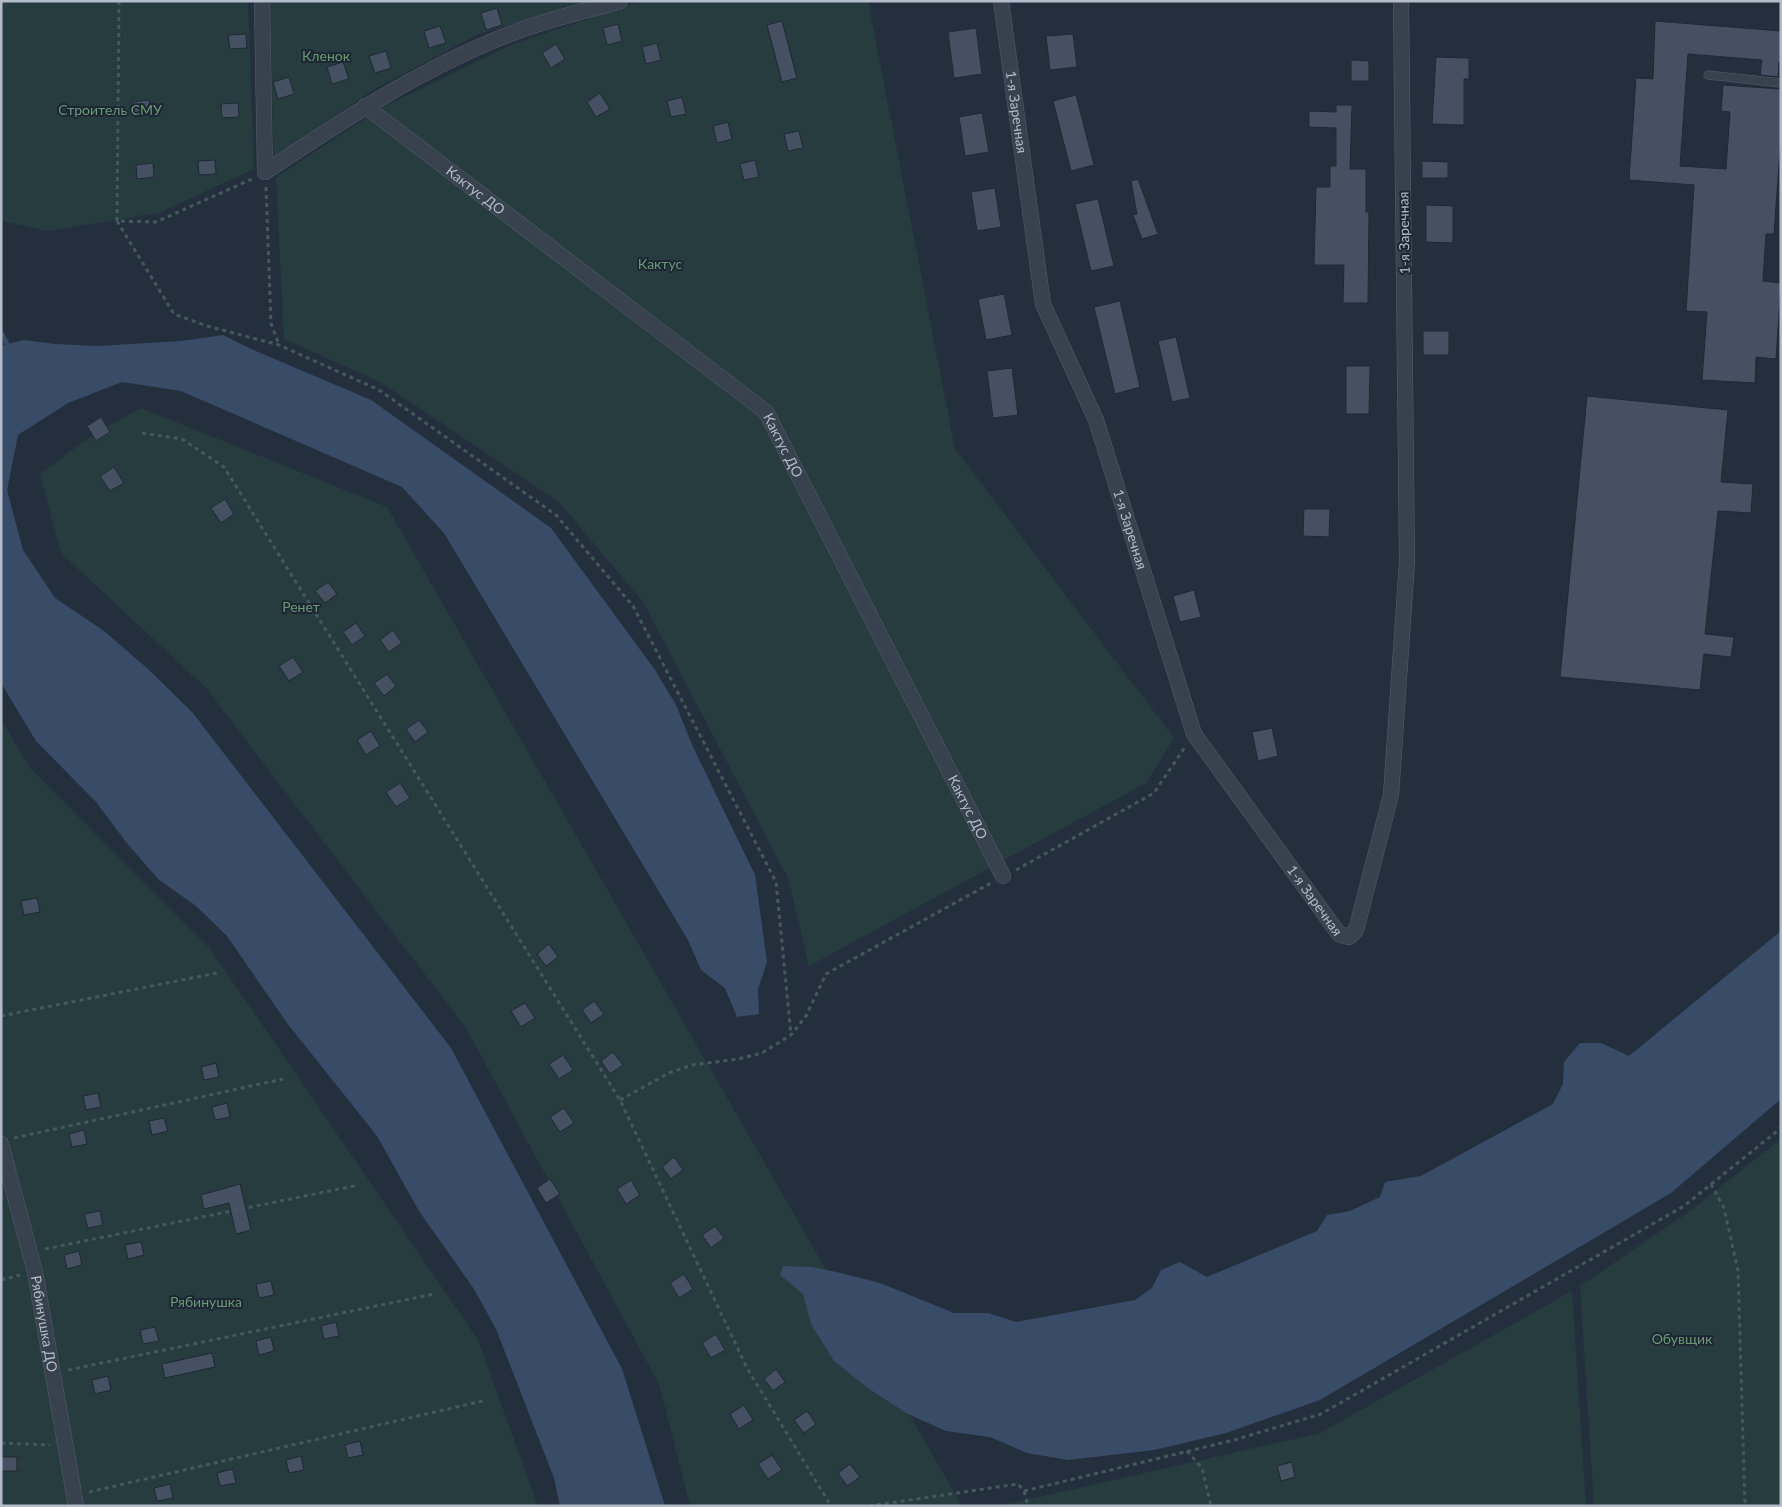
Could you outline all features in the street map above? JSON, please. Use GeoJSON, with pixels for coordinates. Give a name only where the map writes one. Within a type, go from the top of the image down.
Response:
{"type":"FeatureCollection","features":[{"type":"Feature","properties":{"kind":"street"},"geometry":{"type":"LineString","coordinates":[[262,1],[265,172]]}},
{"type":"Feature","properties":{"kind":"street"},"geometry":{"type":"LineString","coordinates":[[265,172],[365,106],[449,60],[511,33],[620,1]]}},
{"type":"Feature","properties":{"kind":"street","name":"1-я Заречная"},"geometry":{"type":"LineString","coordinates":[[1001,1],[1043,304],[1096,420],[1194,734],[1339,934],[1344,937],[1354,934],[1391,795],[1407,562],[1402,1]]}},
{"type":"Feature","properties":{"kind":"street","name":"Кактус ДО"},"geometry":{"type":"LineString","coordinates":[[365,106],[766,412],[1003,876]]}},
{"type":"Feature","properties":{"kind":"street","name":"Рябинушка ДО"},"geometry":{"type":"LineString","coordinates":[[6,1141],[29,1252],[75,1500]]}},
{"type":"Feature","properties":{"kind":"lane"},"geometry":{"type":"LineString","coordinates":[[1708,75],[1781,83]]}},
{"type":"Feature","properties":{"kind":"path"},"geometry":{"type":"LineString","coordinates":[[119,1],[117,221],[174,314],[207,326],[279,345],[380,390],[556,515],[633,606],[776,882],[791,1035]]}},
{"type":"Feature","properties":{"kind":"path"},"geometry":{"type":"LineString","coordinates":[[117,221],[156,222],[265,172],[271,323],[279,345]]}},
{"type":"Feature","properties":{"kind":"path"},"geometry":{"type":"LineString","coordinates":[[142,433],[182,439],[224,467],[620,1100],[747,1368],[831,1506]]}},
{"type":"Feature","properties":{"kind":"path"},"geometry":{"type":"LineString","coordinates":[[620,1100],[669,1072],[692,1065],[738,1059],[762,1053],[791,1035],[806,1016],[826,974],[1154,794],[1194,734]]}},
{"type":"Feature","properties":{"kind":"path"},"geometry":{"type":"LineString","coordinates":[[1,1016],[217,973]]}},
{"type":"Feature","properties":{"kind":"path"},"geometry":{"type":"LineString","coordinates":[[6,1141],[283,1079]]}},
{"type":"Feature","properties":{"kind":"path"},"geometry":{"type":"LineString","coordinates":[[1024,1491],[1187,1452],[1321,1414],[1684,1206],[1781,1128]]}},
{"type":"Feature","properties":{"kind":"path"},"geometry":{"type":"LineString","coordinates":[[1712,1184],[1724,1208],[1738,1271],[1745,1506]]}},
{"type":"Feature","properties":{"kind":"path"},"geometry":{"type":"LineString","coordinates":[[29,1252],[359,1185]]}},
{"type":"Feature","properties":{"kind":"path"},"geometry":{"type":"LineString","coordinates":[[52,1373],[434,1294]]}},
{"type":"Feature","properties":{"kind":"path"},"geometry":{"type":"LineString","coordinates":[[75,1500],[488,1400]]}},
{"type":"Feature","properties":{"kind":"path"},"geometry":{"type":"LineString","coordinates":[[1,1442],[66,1446]]}},
{"type":"Feature","properties":{"kind":"path"},"geometry":{"type":"LineString","coordinates":[[1187,1452],[1202,1468],[1211,1506]]}},
{"type":"Feature","properties":{"kind":"path"},"geometry":{"type":"LineString","coordinates":[[869,1506],[1018,1484],[1024,1491],[1028,1506]]}},
{"type":"Feature","properties":{"kind":"green space","name":"Строитель СМУ"},"geometry":{"type":"Polygon","coordinates":[[[1,1],[248,1],[254,169],[159,213],[47,231],[1,221],[1,1]]]}},
{"type":"Feature","properties":{"kind":"green space","name":"Кленок"},"geometry":{"type":"Polygon","coordinates":[[[269,1],[590,1],[479,34],[375,89],[274,156],[269,1]]]}},
{"type":"Feature","properties":{"kind":"green space","name":"Кактус"},"geometry":{"type":"Polygon","coordinates":[[[641,1],[868,1],[955,449],[1174,738],[1146,783],[809,966],[788,878],[643,602],[559,502],[382,383],[284,339],[276,177],[385,106],[511,45],[641,1]]]}},
{"type":"Feature","properties":{"kind":"green space","name":"Ренет"},"geometry":{"type":"Polygon","coordinates":[[[141,408],[387,507],[962,1506],[690,1506],[659,1384],[466,1028],[206,688],[61,553],[40,474],[94,434],[141,408]]]}},
{"type":"Feature","properties":{"kind":"green space","name":"Рябинушка"},"geometry":{"type":"Polygon","coordinates":[[[1,720],[31,769],[211,950],[478,1340],[538,1506],[1,1506],[1,720]]]}},
{"type":"Feature","properties":{"kind":"green space","name":"Обувщик"},"geometry":{"type":"Polygon","coordinates":[[[1781,1139],[1781,1506],[1594,1506],[1580,1286],[1686,1214],[1781,1139]]]}},
{"type":"Feature","properties":{"kind":"green space"},"geometry":{"type":"Polygon","coordinates":[[[1572,1291],[1586,1506],[1000,1506],[1320,1433],[1572,1291]]]}},
{"type":"Feature","properties":{"kind":"water"},"geometry":{"type":"Polygon","coordinates":[[[223,335],[371,400],[551,528],[655,670],[676,705],[693,747],[755,875],[767,962],[758,989],[759,1014],[737,1017],[725,988],[701,970],[688,940],[444,533],[402,487],[181,391],[122,382],[68,403],[18,435],[7,490],[23,550],[55,598],[104,631],[148,669],[192,712],[451,1048],[622,1369],[665,1506],[560,1506],[554,1478],[496,1329],[474,1289],[419,1211],[377,1136],[287,1023],[227,936],[196,906],[158,879],[126,842],[96,802],[36,741],[1,683],[1,346],[23,340],[97,346],[181,341],[223,335]]]}},
{"type":"Feature","properties":{"kind":"water"},"geometry":{"type":"Polygon","coordinates":[[[1781,931],[1781,1099],[1671,1193],[1320,1400],[1226,1433],[1154,1450],[1068,1460],[1027,1453],[990,1437],[946,1431],[906,1413],[869,1389],[834,1361],[811,1324],[803,1294],[780,1275],[783,1266],[812,1267],[880,1283],[954,1313],[988,1313],[1016,1322],[1135,1300],[1152,1288],[1161,1270],[1180,1262],[1207,1277],[1317,1231],[1327,1215],[1350,1211],[1380,1197],[1385,1182],[1421,1176],[1553,1104],[1563,1084],[1564,1062],[1580,1043],[1601,1043],[1629,1056],[1781,931]]]}},
{"type":"Feature","properties":{"kind":"building"},"geometry":{"type":"Polygon","coordinates":[[[497,8],[502,25],[486,30],[481,13],[497,8]]]}},
{"type":"Feature","properties":{"kind":"building"},"geometry":{"type":"Polygon","coordinates":[[[782,21],[797,78],[782,82],[767,25],[782,21]]]}},
{"type":"Feature","properties":{"kind":"building"},"geometry":{"type":"Polygon","coordinates":[[[1655,21],[1781,31],[1781,62],[1779,62],[1778,77],[1760,75],[1762,60],[1688,54],[1680,166],[1726,169],[1730,112],[1721,111],[1723,85],[1781,89],[1781,136],[1774,234],[1766,234],[1763,281],[1781,283],[1776,359],[1756,357],[1755,383],[1702,380],[1707,312],[1686,311],[1694,185],[1629,180],[1636,78],[1653,79],[1655,21]]]}},
{"type":"Feature","properties":{"kind":"building"},"geometry":{"type":"Polygon","coordinates":[[[618,24],[622,41],[607,45],[603,28],[618,24]]]}},
{"type":"Feature","properties":{"kind":"building"},"geometry":{"type":"Polygon","coordinates":[[[440,26],[446,43],[429,48],[424,31],[440,26]]]}},
{"type":"Feature","properties":{"kind":"building"},"geometry":{"type":"Polygon","coordinates":[[[976,28],[982,74],[954,78],[948,32],[976,28]]]}},
{"type":"Feature","properties":{"kind":"building"},"geometry":{"type":"Polygon","coordinates":[[[246,34],[247,48],[230,49],[228,35],[246,34]]]}},
{"type":"Feature","properties":{"kind":"building"},"geometry":{"type":"Polygon","coordinates":[[[1073,34],[1077,67],[1050,70],[1046,36],[1073,34]]]}},
{"type":"Feature","properties":{"kind":"building"},"geometry":{"type":"Polygon","coordinates":[[[657,43],[661,60],[646,64],[642,47],[657,43]]]}},
{"type":"Feature","properties":{"kind":"building"},"geometry":{"type":"Polygon","coordinates":[[[556,44],[565,59],[551,68],[542,53],[556,44]]]}},
{"type":"Feature","properties":{"kind":"building"},"geometry":{"type":"Polygon","coordinates":[[[386,51],[391,68],[375,73],[369,56],[386,51]]]}},
{"type":"Feature","properties":{"kind":"building"},"geometry":{"type":"Polygon","coordinates":[[[1436,57],[1469,58],[1469,79],[1464,79],[1464,125],[1432,124],[1436,57]]]}},
{"type":"Feature","properties":{"kind":"building"},"geometry":{"type":"Polygon","coordinates":[[[1351,60],[1369,61],[1369,81],[1351,81],[1351,60]]]}},
{"type":"Feature","properties":{"kind":"building"},"geometry":{"type":"Polygon","coordinates":[[[343,62],[349,79],[332,84],[327,67],[343,62]]]}},
{"type":"Feature","properties":{"kind":"building"},"geometry":{"type":"Polygon","coordinates":[[[289,77],[294,94],[278,99],[273,82],[289,77]]]}},
{"type":"Feature","properties":{"kind":"building"},"geometry":{"type":"Polygon","coordinates":[[[600,93],[610,109],[596,117],[587,102],[600,93]]]}},
{"type":"Feature","properties":{"kind":"building"},"geometry":{"type":"Polygon","coordinates":[[[1076,95],[1094,165],[1071,171],[1053,101],[1076,95]]]}},
{"type":"Feature","properties":{"kind":"building"},"geometry":{"type":"Polygon","coordinates":[[[682,97],[686,114],[671,117],[667,101],[682,97]]]}},
{"type":"Feature","properties":{"kind":"building"},"geometry":{"type":"Polygon","coordinates":[[[149,100],[151,114],[134,116],[132,102],[149,100]]]}},
{"type":"Feature","properties":{"kind":"building"},"geometry":{"type":"Polygon","coordinates":[[[238,103],[239,117],[222,118],[221,104],[238,103]]]}},
{"type":"Feature","properties":{"kind":"building"},"geometry":{"type":"Polygon","coordinates":[[[1336,105],[1352,105],[1350,169],[1366,169],[1366,212],[1369,212],[1368,303],[1343,303],[1344,265],[1314,265],[1316,187],[1330,187],[1330,166],[1336,166],[1336,128],[1309,127],[1309,111],[1336,112],[1336,105]]]}},
{"type":"Feature","properties":{"kind":"building"},"geometry":{"type":"Polygon","coordinates":[[[982,113],[989,152],[965,156],[959,117],[982,113]]]}},
{"type":"Feature","properties":{"kind":"building"},"geometry":{"type":"Polygon","coordinates":[[[728,122],[732,139],[717,143],[713,126],[728,122]]]}},
{"type":"Feature","properties":{"kind":"building"},"geometry":{"type":"Polygon","coordinates":[[[799,131],[803,148],[788,151],[784,134],[799,131]]]}},
{"type":"Feature","properties":{"kind":"building"},"geometry":{"type":"Polygon","coordinates":[[[215,160],[216,174],[199,175],[198,161],[215,160]]]}},
{"type":"Feature","properties":{"kind":"building"},"geometry":{"type":"Polygon","coordinates":[[[755,160],[759,177],[744,180],[740,164],[755,160]]]}},
{"type":"Feature","properties":{"kind":"building"},"geometry":{"type":"Polygon","coordinates":[[[1422,161],[1448,162],[1448,178],[1422,178],[1422,161]]]}},
{"type":"Feature","properties":{"kind":"building"},"geometry":{"type":"Polygon","coordinates":[[[153,163],[154,177],[137,179],[136,165],[153,163]]]}},
{"type":"Feature","properties":{"kind":"building"},"geometry":{"type":"Polygon","coordinates":[[[1138,179],[1158,234],[1142,239],[1133,215],[1137,214],[1131,181],[1138,179]]]}},
{"type":"Feature","properties":{"kind":"building"},"geometry":{"type":"Polygon","coordinates":[[[995,188],[1001,227],[977,231],[971,192],[995,188]]]}},
{"type":"Feature","properties":{"kind":"building"},"geometry":{"type":"Polygon","coordinates":[[[1098,199],[1114,266],[1091,271],[1075,204],[1098,199]]]}},
{"type":"Feature","properties":{"kind":"building"},"geometry":{"type":"Polygon","coordinates":[[[1426,205],[1453,206],[1453,243],[1426,242],[1426,205]]]}},
{"type":"Feature","properties":{"kind":"building"},"geometry":{"type":"Polygon","coordinates":[[[1004,294],[1012,335],[986,340],[978,299],[1004,294]]]}},
{"type":"Feature","properties":{"kind":"building"},"geometry":{"type":"Polygon","coordinates":[[[1120,301],[1140,387],[1115,394],[1094,307],[1120,301]]]}},
{"type":"Feature","properties":{"kind":"building"},"geometry":{"type":"Polygon","coordinates":[[[1423,331],[1449,331],[1449,355],[1423,355],[1423,331]]]}},
{"type":"Feature","properties":{"kind":"building"},"geometry":{"type":"Polygon","coordinates":[[[1176,337],[1190,398],[1172,402],[1158,341],[1176,337]]]}},
{"type":"Feature","properties":{"kind":"building"},"geometry":{"type":"Polygon","coordinates":[[[1346,366],[1370,366],[1369,414],[1346,414],[1346,366]]]}},
{"type":"Feature","properties":{"kind":"building"},"geometry":{"type":"Polygon","coordinates":[[[1012,368],[1018,415],[993,418],[987,371],[1012,368]]]}},
{"type":"Feature","properties":{"kind":"building"},"geometry":{"type":"Polygon","coordinates":[[[1587,396],[1728,410],[1721,482],[1753,484],[1751,513],[1718,511],[1705,634],[1734,637],[1731,657],[1704,654],[1700,690],[1560,677],[1587,396]]]}},
{"type":"Feature","properties":{"kind":"building"},"geometry":{"type":"Polygon","coordinates":[[[101,417],[110,432],[96,441],[87,426],[101,417]]]}},
{"type":"Feature","properties":{"kind":"building"},"geometry":{"type":"Polygon","coordinates":[[[114,467],[124,483],[110,491],[100,476],[114,467]]]}},
{"type":"Feature","properties":{"kind":"building"},"geometry":{"type":"Polygon","coordinates":[[[225,499],[234,514],[221,523],[211,508],[225,499]]]}},
{"type":"Feature","properties":{"kind":"building"},"geometry":{"type":"Polygon","coordinates":[[[1304,509],[1330,509],[1329,537],[1303,536],[1304,509]]]}},
{"type":"Feature","properties":{"kind":"building"},"geometry":{"type":"Polygon","coordinates":[[[328,582],[337,594],[325,603],[315,591],[328,582]]]}},
{"type":"Feature","properties":{"kind":"building"},"geometry":{"type":"Polygon","coordinates":[[[1194,590],[1201,617],[1180,622],[1173,596],[1194,590]]]}},
{"type":"Feature","properties":{"kind":"building"},"geometry":{"type":"Polygon","coordinates":[[[356,623],[365,636],[352,645],[343,632],[356,623]]]}},
{"type":"Feature","properties":{"kind":"building"},"geometry":{"type":"Polygon","coordinates":[[[393,630],[402,643],[389,652],[380,640],[393,630]]]}},
{"type":"Feature","properties":{"kind":"building"},"geometry":{"type":"Polygon","coordinates":[[[293,657],[303,672],[289,681],[279,666],[293,657]]]}},
{"type":"Feature","properties":{"kind":"building"},"geometry":{"type":"Polygon","coordinates":[[[387,674],[396,686],[384,696],[374,683],[387,674]]]}},
{"type":"Feature","properties":{"kind":"building"},"geometry":{"type":"Polygon","coordinates":[[[419,720],[428,732],[415,742],[406,729],[419,720]]]}},
{"type":"Feature","properties":{"kind":"building"},"geometry":{"type":"Polygon","coordinates":[[[1272,728],[1278,756],[1258,761],[1252,732],[1272,728]]]}},
{"type":"Feature","properties":{"kind":"building"},"geometry":{"type":"Polygon","coordinates":[[[371,731],[380,746],[366,755],[357,740],[371,731]]]}},
{"type":"Feature","properties":{"kind":"building"},"geometry":{"type":"Polygon","coordinates":[[[400,783],[410,798],[396,807],[386,792],[400,783]]]}},
{"type":"Feature","properties":{"kind":"building"},"geometry":{"type":"Polygon","coordinates":[[[37,898],[40,912],[24,915],[21,901],[37,898]]]}},
{"type":"Feature","properties":{"kind":"building"},"geometry":{"type":"Polygon","coordinates":[[[549,944],[558,957],[546,966],[537,954],[549,944]]]}},
{"type":"Feature","properties":{"kind":"building"},"geometry":{"type":"Polygon","coordinates":[[[594,1001],[604,1014],[591,1023],[582,1010],[594,1001]]]}},
{"type":"Feature","properties":{"kind":"building"},"geometry":{"type":"Polygon","coordinates":[[[525,1003],[535,1018],[521,1027],[511,1011],[525,1003]]]}},
{"type":"Feature","properties":{"kind":"building"},"geometry":{"type":"Polygon","coordinates":[[[613,1052],[623,1065],[610,1074],[601,1061],[613,1052]]]}},
{"type":"Feature","properties":{"kind":"building"},"geometry":{"type":"Polygon","coordinates":[[[563,1055],[573,1070],[559,1079],[549,1064],[563,1055]]]}},
{"type":"Feature","properties":{"kind":"building"},"geometry":{"type":"Polygon","coordinates":[[[216,1063],[219,1077],[204,1080],[201,1067],[216,1063]]]}},
{"type":"Feature","properties":{"kind":"building"},"geometry":{"type":"Polygon","coordinates":[[[98,1093],[101,1107],[86,1110],[83,1096],[98,1093]]]}},
{"type":"Feature","properties":{"kind":"building"},"geometry":{"type":"Polygon","coordinates":[[[227,1103],[230,1117],[215,1120],[212,1107],[227,1103]]]}},
{"type":"Feature","properties":{"kind":"building"},"geometry":{"type":"Polygon","coordinates":[[[564,1108],[574,1123],[560,1132],[550,1117],[564,1108]]]}},
{"type":"Feature","properties":{"kind":"building"},"geometry":{"type":"Polygon","coordinates":[[[164,1118],[168,1131],[152,1135],[149,1121],[164,1118]]]}},
{"type":"Feature","properties":{"kind":"building"},"geometry":{"type":"Polygon","coordinates":[[[84,1130],[87,1144],[72,1147],[69,1134],[84,1130]]]}},
{"type":"Feature","properties":{"kind":"building"},"geometry":{"type":"Polygon","coordinates":[[[674,1157],[683,1170],[671,1179],[662,1167],[674,1157]]]}},
{"type":"Feature","properties":{"kind":"building"},"geometry":{"type":"Polygon","coordinates":[[[550,1179],[560,1194],[546,1203],[537,1188],[550,1179]]]}},
{"type":"Feature","properties":{"kind":"building"},"geometry":{"type":"Polygon","coordinates":[[[631,1180],[640,1195],[626,1204],[617,1189],[631,1180]]]}},
{"type":"Feature","properties":{"kind":"building"},"geometry":{"type":"Polygon","coordinates":[[[240,1184],[251,1230],[236,1234],[229,1203],[204,1209],[201,1195],[240,1184]]]}},
{"type":"Feature","properties":{"kind":"building"},"geometry":{"type":"Polygon","coordinates":[[[100,1211],[103,1225],[88,1228],[84,1214],[100,1211]]]}},
{"type":"Feature","properties":{"kind":"building"},"geometry":{"type":"Polygon","coordinates":[[[715,1226],[724,1238],[711,1248],[702,1235],[715,1226]]]}},
{"type":"Feature","properties":{"kind":"building"},"geometry":{"type":"Polygon","coordinates":[[[141,1242],[144,1255],[128,1259],[125,1245],[141,1242]]]}},
{"type":"Feature","properties":{"kind":"building"},"geometry":{"type":"Polygon","coordinates":[[[79,1251],[82,1265],[67,1269],[64,1255],[79,1251]]]}},
{"type":"Feature","properties":{"kind":"building"},"geometry":{"type":"Polygon","coordinates":[[[684,1274],[693,1289],[679,1298],[670,1283],[684,1274]]]}},
{"type":"Feature","properties":{"kind":"building"},"geometry":{"type":"Polygon","coordinates":[[[271,1281],[274,1295],[259,1298],[256,1284],[271,1281]]]}},
{"type":"Feature","properties":{"kind":"building"},"geometry":{"type":"Polygon","coordinates":[[[336,1322],[339,1336],[324,1339],[321,1326],[336,1322]]]}},
{"type":"Feature","properties":{"kind":"building"},"geometry":{"type":"Polygon","coordinates":[[[155,1327],[159,1341],[143,1344],[140,1330],[155,1327]]]}},
{"type":"Feature","properties":{"kind":"building"},"geometry":{"type":"Polygon","coordinates":[[[716,1334],[725,1350],[711,1358],[702,1343],[716,1334]]]}},
{"type":"Feature","properties":{"kind":"building"},"geometry":{"type":"Polygon","coordinates":[[[271,1337],[274,1351],[259,1355],[256,1341],[271,1337]]]}},
{"type":"Feature","properties":{"kind":"building"},"geometry":{"type":"Polygon","coordinates":[[[212,1353],[215,1367],[165,1378],[162,1364],[212,1353]]]}},
{"type":"Feature","properties":{"kind":"building"},"geometry":{"type":"Polygon","coordinates":[[[776,1369],[785,1382],[773,1391],[764,1379],[776,1369]]]}},
{"type":"Feature","properties":{"kind":"building"},"geometry":{"type":"Polygon","coordinates":[[[108,1376],[111,1390],[95,1394],[92,1380],[108,1376]]]}},
{"type":"Feature","properties":{"kind":"building"},"geometry":{"type":"Polygon","coordinates":[[[744,1405],[753,1420],[739,1429],[730,1414],[744,1405]]]}},
{"type":"Feature","properties":{"kind":"building"},"geometry":{"type":"Polygon","coordinates":[[[807,1411],[816,1424],[804,1433],[794,1420],[807,1411]]]}},
{"type":"Feature","properties":{"kind":"building"},"geometry":{"type":"Polygon","coordinates":[[[360,1441],[363,1455],[348,1458],[345,1445],[360,1441]]]}},
{"type":"Feature","properties":{"kind":"building"},"geometry":{"type":"Polygon","coordinates":[[[772,1455],[782,1470],[768,1479],[758,1464],[772,1455]]]}},
{"type":"Feature","properties":{"kind":"building"},"geometry":{"type":"Polygon","coordinates":[[[301,1456],[304,1470],[289,1473],[286,1460],[301,1456]]]}},
{"type":"Feature","properties":{"kind":"building"},"geometry":{"type":"Polygon","coordinates":[[[1,1457],[17,1457],[17,1471],[1,1471],[1,1457]]]}},
{"type":"Feature","properties":{"kind":"building"},"geometry":{"type":"Polygon","coordinates":[[[1292,1462],[1295,1477],[1281,1481],[1277,1466],[1292,1462]]]}},
{"type":"Feature","properties":{"kind":"building"},"geometry":{"type":"Polygon","coordinates":[[[850,1464],[860,1477],[847,1486],[838,1473],[850,1464]]]}},
{"type":"Feature","properties":{"kind":"building"},"geometry":{"type":"Polygon","coordinates":[[[233,1469],[236,1483],[220,1486],[217,1473],[233,1469]]]}},
{"type":"Feature","properties":{"kind":"building"},"geometry":{"type":"Polygon","coordinates":[[[170,1484],[173,1498],[157,1501],[154,1488],[170,1484]]]}},
{"type":"Feature","properties":{"kind":"waterway"},"geometry":{"type":"LineString","coordinates":[[1,333],[7,344]]}}]}
